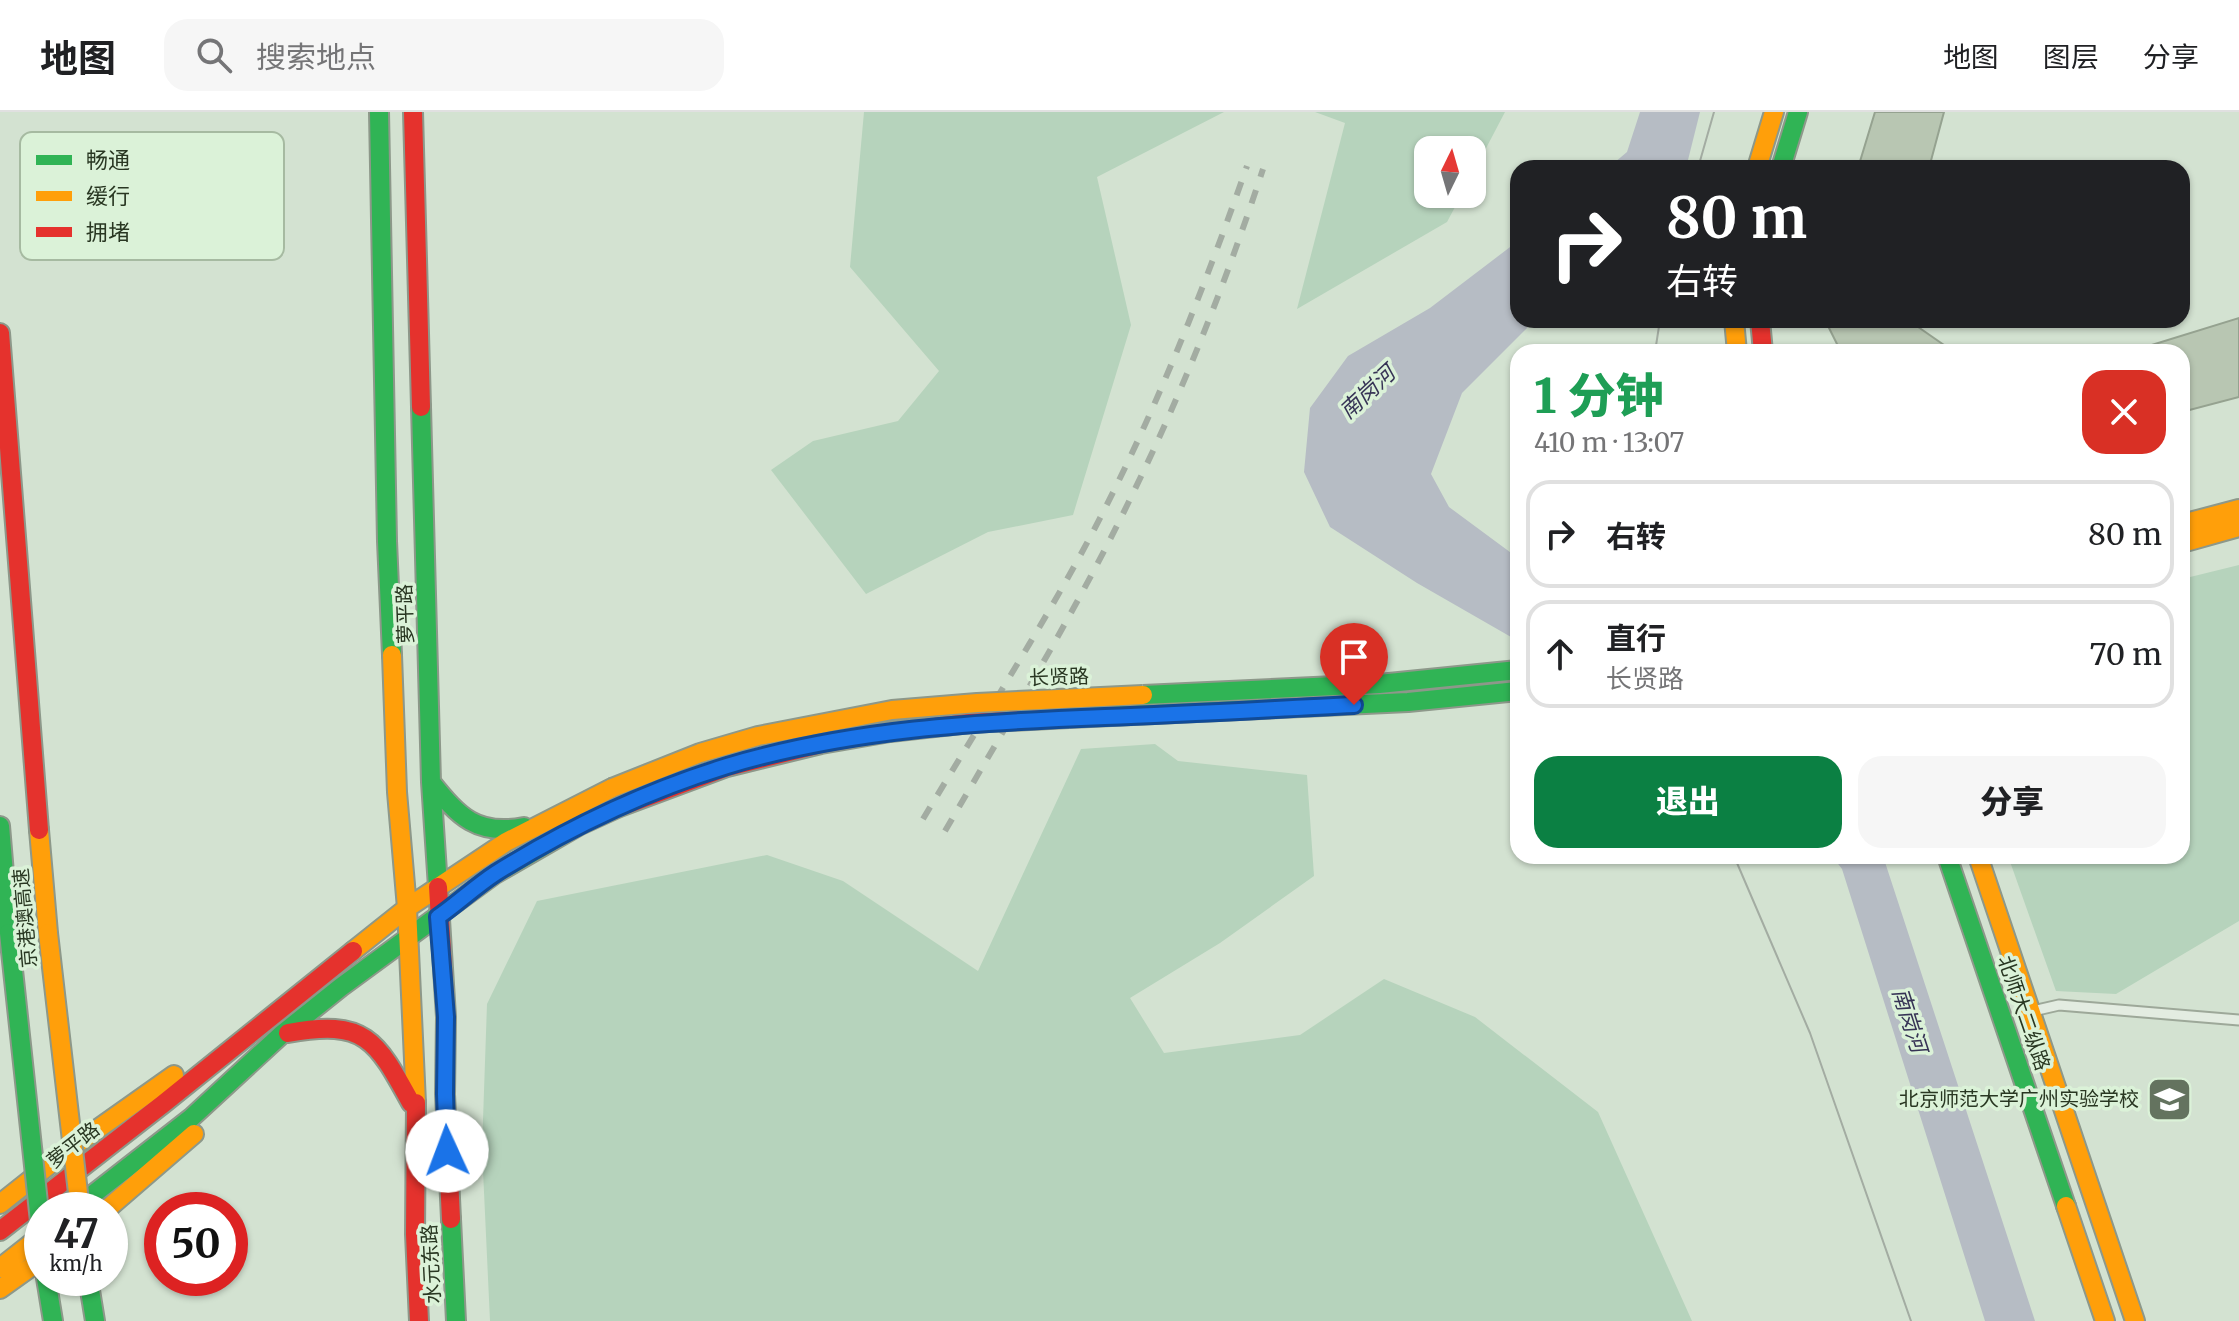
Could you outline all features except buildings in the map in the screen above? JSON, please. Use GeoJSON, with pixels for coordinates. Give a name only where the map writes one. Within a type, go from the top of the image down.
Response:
{"type":"FeatureCollection","features":[{"type":"Feature","properties":{"kind":"main road","name":"萝平路"},"geometry":{"type":"LineString","coordinates":[[0,1231],[407,908],[397,792],[387,541],[379,112]]}},
{"type":"Feature","properties":{"kind":"main road","name":"萝平路"},"geometry":{"type":"LineString","coordinates":[[413,112],[431,782],[438,917]]}},
{"type":"Feature","properties":{"kind":"main road"},"geometry":{"type":"LineString","coordinates":[[1759,160],[1774,112]]}},
{"type":"Feature","properties":{"kind":"main road"},"geometry":{"type":"LineString","coordinates":[[1783,160],[1798,112]]}},
{"type":"Feature","properties":{"kind":"main road","name":"京港澳高速"},"geometry":{"type":"LineString","coordinates":[[0,333],[48,933],[78,1192]]}},
{"type":"Feature","properties":{"kind":"main road"},"geometry":{"type":"LineString","coordinates":[[2190,522],[2239,509]]}},
{"type":"Feature","properties":{"kind":"main road"},"geometry":{"type":"LineString","coordinates":[[2190,541],[2239,527]]}},
{"type":"Feature","properties":{"kind":"main road","name":"长贤路"},"geometry":{"type":"LineString","coordinates":[[546,820],[612,788],[700,753],[758,736],[892,710],[977,703],[1379,684],[1510,671]]}},
{"type":"Feature","properties":{"kind":"main road","name":"长贤路"},"geometry":{"type":"LineString","coordinates":[[438,917],[495,874],[580,825],[617,808],[727,767],[821,744],[970,723],[1408,702],[1510,692]]}},
{"type":"Feature","properties":{"kind":"main road"},"geometry":{"type":"LineString","coordinates":[[431,782],[449,805],[474,825],[492,831],[505,831],[546,820]]}},
{"type":"Feature","properties":{"kind":"main road"},"geometry":{"type":"LineString","coordinates":[[407,908],[506,842],[546,820]]}},
{"type":"Feature","properties":{"kind":"main road","name":"京港澳高速"},"geometry":{"type":"LineString","coordinates":[[0,826],[37,1192]]}},
{"type":"Feature","properties":{"kind":"main road","name":"北师大二纵路"},"geometry":{"type":"LineString","coordinates":[[1950,864],[2105,1321]]}},
{"type":"Feature","properties":{"kind":"main road","name":"北师大二纵路"},"geometry":{"type":"LineString","coordinates":[[1981,864],[2135,1321]]}},
{"type":"Feature","properties":{"kind":"main road","name":"水元东路"},"geometry":{"type":"LineString","coordinates":[[407,908],[416,1111],[415,1234],[419,1321]]}},
{"type":"Feature","properties":{"kind":"main road"},"geometry":{"type":"LineString","coordinates":[[96,1192],[191,1118],[281,1035],[438,917]]}},
{"type":"Feature","properties":{"kind":"main road","name":"水元东路"},"geometry":{"type":"LineString","coordinates":[[438,917],[446,1017],[445,1094],[456,1321]]}},
{"type":"Feature","properties":{"kind":"main road","name":"萝平路"},"geometry":{"type":"LineString","coordinates":[[0,1204],[125,1108],[322,974]]}},
{"type":"Feature","properties":{"kind":"main road"},"geometry":{"type":"LineString","coordinates":[[127,1192],[204,1125],[281,1035],[317,1027],[335,1027],[364,1036],[390,1063],[416,1111]]}},
{"type":"Feature","properties":{"kind":"main road"},"geometry":{"type":"LineString","coordinates":[[0,1268],[24,1251]]}},
{"type":"Feature","properties":{"kind":"main road"},"geometry":{"type":"LineString","coordinates":[[0,1289],[24,1272]]}},
{"type":"Feature","properties":{"kind":"main road"},"geometry":{"type":"LineString","coordinates":[[49,1296],[53,1321]]}},
{"type":"Feature","properties":{"kind":"main road"},"geometry":{"type":"LineString","coordinates":[[91,1296],[95,1321]]}},
{"type":"Feature","properties":{"kind":"lane"},"geometry":{"type":"LineString","coordinates":[[2005,1025],[2032,1012],[2059,1005],[2239,1020]]}},
{"type":"Feature","properties":{"kind":"green space"},"geometry":{"type":"Polygon","coordinates":[[[864,112],[1224,112],[1097,177],[1131,325],[1073,515],[988,532],[866,594],[771,470],[813,441],[898,421],[939,371],[850,267],[864,112]]]}},
{"type":"Feature","properties":{"kind":"green space"},"geometry":{"type":"Polygon","coordinates":[[[1315,112],[1505,112],[1486,148],[1486,136],[1414,136],[1414,208],[1454,208],[1447,222],[1297,309],[1345,123],[1315,112]]]}},
{"type":"Feature","properties":{"kind":"green space"},"geometry":{"type":"Polygon","coordinates":[[[2239,565],[2239,921],[2116,994],[2056,991],[2011,864],[2190,864],[2190,577],[2239,565]]]}},
{"type":"Feature","properties":{"kind":"green space"},"geometry":{"type":"Polygon","coordinates":[[[1155,744],[1178,761],[1307,775],[1314,876],[1220,943],[1130,998],[1164,1053],[1300,1035],[1384,979],[1475,1017],[1598,1112],[1692,1321],[490,1321],[482,1149],[487,1004],[537,901],[767,855],[843,881],[978,971],[1081,749],[1155,744]]]}},
{"type":"Feature","properties":{"kind":"water"},"geometry":{"type":"Polygon","coordinates":[[[1640,112],[1700,112],[1688,160],[1618,160],[1627,152],[1640,112]]]}},
{"type":"Feature","properties":{"kind":"water","name":"南岗河"},"geometry":{"type":"Polygon","coordinates":[[[1510,247],[1510,328],[1527,328],[1462,393],[1431,474],[1449,507],[1510,552],[1510,636],[1417,583],[1330,527],[1304,472],[1310,408],[1348,356],[1430,308],[1510,247]]]}},
{"type":"Feature","properties":{"kind":"water","name":"南岗河"},"geometry":{"type":"Polygon","coordinates":[[[1838,864],[1886,864],[2035,1321],[1985,1321],[1838,864]]]}},
{"type":"Feature","properties":{"kind":"tram line"},"geometry":{"type":"LineString","coordinates":[[1700,160],[1714,112]]}},
{"type":"Feature","properties":{"kind":"tram line"},"geometry":{"type":"LineString","coordinates":[[1656,344],[1659,328]]}},
{"type":"Feature","properties":{"kind":"tram line"},"geometry":{"type":"LineString","coordinates":[[1737,864],[1810,1033],[1911,1321]]}},
{"type":"Feature","properties":{"kind":"railway"},"geometry":{"type":"LineString","coordinates":[[923,819],[1048,612],[1134,450],[1175,356],[1247,166]]}},
{"type":"Feature","properties":{"kind":"railway"},"geometry":{"type":"LineString","coordinates":[[945,831],[1067,620],[1134,491],[1204,332],[1263,169]]}},
{"type":"Feature","properties":{"kind":"traffic: fast"},"geometry":{"type":"LineString","coordinates":[[379,112],[392,655]]}},
{"type":"Feature","properties":{"kind":"traffic: fast"},"geometry":{"type":"LineString","coordinates":[[1783,160],[1798,112]]}},
{"type":"Feature","properties":{"kind":"traffic: fast"},"geometry":{"type":"LineString","coordinates":[[421,407],[431,782],[438,887]]}},
{"type":"Feature","properties":{"kind":"traffic: fast"},"geometry":{"type":"LineString","coordinates":[[1143,695],[1379,684],[1510,671]]}},
{"type":"Feature","properties":{"kind":"traffic: fast"},"geometry":{"type":"LineString","coordinates":[[1069,718],[1408,702],[1510,692]]}},
{"type":"Feature","properties":{"kind":"traffic: fast"},"geometry":{"type":"LineString","coordinates":[[431,782],[470,821],[494,829],[524,827]]}},
{"type":"Feature","properties":{"kind":"traffic: fast"},"geometry":{"type":"LineString","coordinates":[[96,1192],[191,1118],[281,1035],[341,987],[495,874],[580,825],[617,808]]}},
{"type":"Feature","properties":{"kind":"traffic: fast"},"geometry":{"type":"LineString","coordinates":[[0,826],[9,933]]}},
{"type":"Feature","properties":{"kind":"traffic: fast"},"geometry":{"type":"LineString","coordinates":[[1950,864],[2066,1206]]}},
{"type":"Feature","properties":{"kind":"traffic: fast"},"geometry":{"type":"LineString","coordinates":[[9,933],[37,1192]]}},
{"type":"Feature","properties":{"kind":"traffic: fast"},"geometry":{"type":"LineString","coordinates":[[451,1219],[456,1321]]}},
{"type":"Feature","properties":{"kind":"traffic: fast"},"geometry":{"type":"LineString","coordinates":[[49,1296],[53,1321]]}},
{"type":"Feature","properties":{"kind":"traffic: fast"},"geometry":{"type":"LineString","coordinates":[[91,1296],[95,1321]]}},
{"type":"Feature","properties":{"kind":"traffic: slow"},"geometry":{"type":"LineString","coordinates":[[1759,160],[1774,112]]}},
{"type":"Feature","properties":{"kind":"traffic: slow"},"geometry":{"type":"LineString","coordinates":[[1735,328],[1736,344]]}},
{"type":"Feature","properties":{"kind":"traffic: slow"},"geometry":{"type":"LineString","coordinates":[[2190,522],[2239,509]]}},
{"type":"Feature","properties":{"kind":"traffic: slow"},"geometry":{"type":"LineString","coordinates":[[2190,541],[2239,527]]}},
{"type":"Feature","properties":{"kind":"traffic: slow"},"geometry":{"type":"LineString","coordinates":[[392,655],[416,1103]]}},
{"type":"Feature","properties":{"kind":"traffic: slow"},"geometry":{"type":"LineString","coordinates":[[612,788],[700,753],[758,736],[892,710],[1143,695]]}},
{"type":"Feature","properties":{"kind":"traffic: slow"},"geometry":{"type":"LineString","coordinates":[[353,951],[407,908],[506,842],[612,788]]}},
{"type":"Feature","properties":{"kind":"traffic: slow"},"geometry":{"type":"LineString","coordinates":[[39,830],[48,933]]}},
{"type":"Feature","properties":{"kind":"traffic: slow"},"geometry":{"type":"LineString","coordinates":[[1981,864],[2135,1321]]}},
{"type":"Feature","properties":{"kind":"traffic: slow"},"geometry":{"type":"LineString","coordinates":[[48,933],[78,1192]]}},
{"type":"Feature","properties":{"kind":"traffic: slow"},"geometry":{"type":"LineString","coordinates":[[0,1204],[68,1150],[174,1075]]}},
{"type":"Feature","properties":{"kind":"traffic: slow"},"geometry":{"type":"LineString","coordinates":[[127,1192],[194,1134]]}},
{"type":"Feature","properties":{"kind":"traffic: slow"},"geometry":{"type":"LineString","coordinates":[[2066,1206],[2105,1321]]}},
{"type":"Feature","properties":{"kind":"traffic: slow"},"geometry":{"type":"LineString","coordinates":[[0,1268],[24,1249]]}},
{"type":"Feature","properties":{"kind":"traffic: slow"},"geometry":{"type":"LineString","coordinates":[[0,1289],[24,1272]]}},
{"type":"Feature","properties":{"kind":"traffic: jam"},"geometry":{"type":"LineString","coordinates":[[413,112],[421,407]]}},
{"type":"Feature","properties":{"kind":"traffic: jam"},"geometry":{"type":"LineString","coordinates":[[1761,328],[1762,344]]}},
{"type":"Feature","properties":{"kind":"traffic: jam"},"geometry":{"type":"LineString","coordinates":[[0,333],[39,830]]}},
{"type":"Feature","properties":{"kind":"traffic: jam"},"geometry":{"type":"LineString","coordinates":[[617,808],[727,767],[821,744],[970,723],[1069,718]]}},
{"type":"Feature","properties":{"kind":"traffic: jam"},"geometry":{"type":"LineString","coordinates":[[438,887],[446,1017],[445,1094],[451,1219]]}},
{"type":"Feature","properties":{"kind":"traffic: jam"},"geometry":{"type":"LineString","coordinates":[[0,1231],[353,951]]}},
{"type":"Feature","properties":{"kind":"traffic: jam"},"geometry":{"type":"LineString","coordinates":[[288,1033],[335,1029],[352,1032],[365,1039],[388,1063],[411,1103]]}},
{"type":"Feature","properties":{"kind":"traffic: jam"},"geometry":{"type":"LineString","coordinates":[[416,1103],[415,1234],[419,1321]]}},
{"type":"Feature","properties":{"kind":"place","name":"北京师范大学广州实验学校"},"geometry":{"type":"Point","coordinates":[2170,1099]}},
{"type":"Feature","properties":{"kind":"route"},"geometry":{"type":"LineString","coordinates":[[447,1151],[446,1017],[438,917],[495,874],[580,825],[674,785],[727,767],[856,737],[970,723],[1354,705]]}}]}
